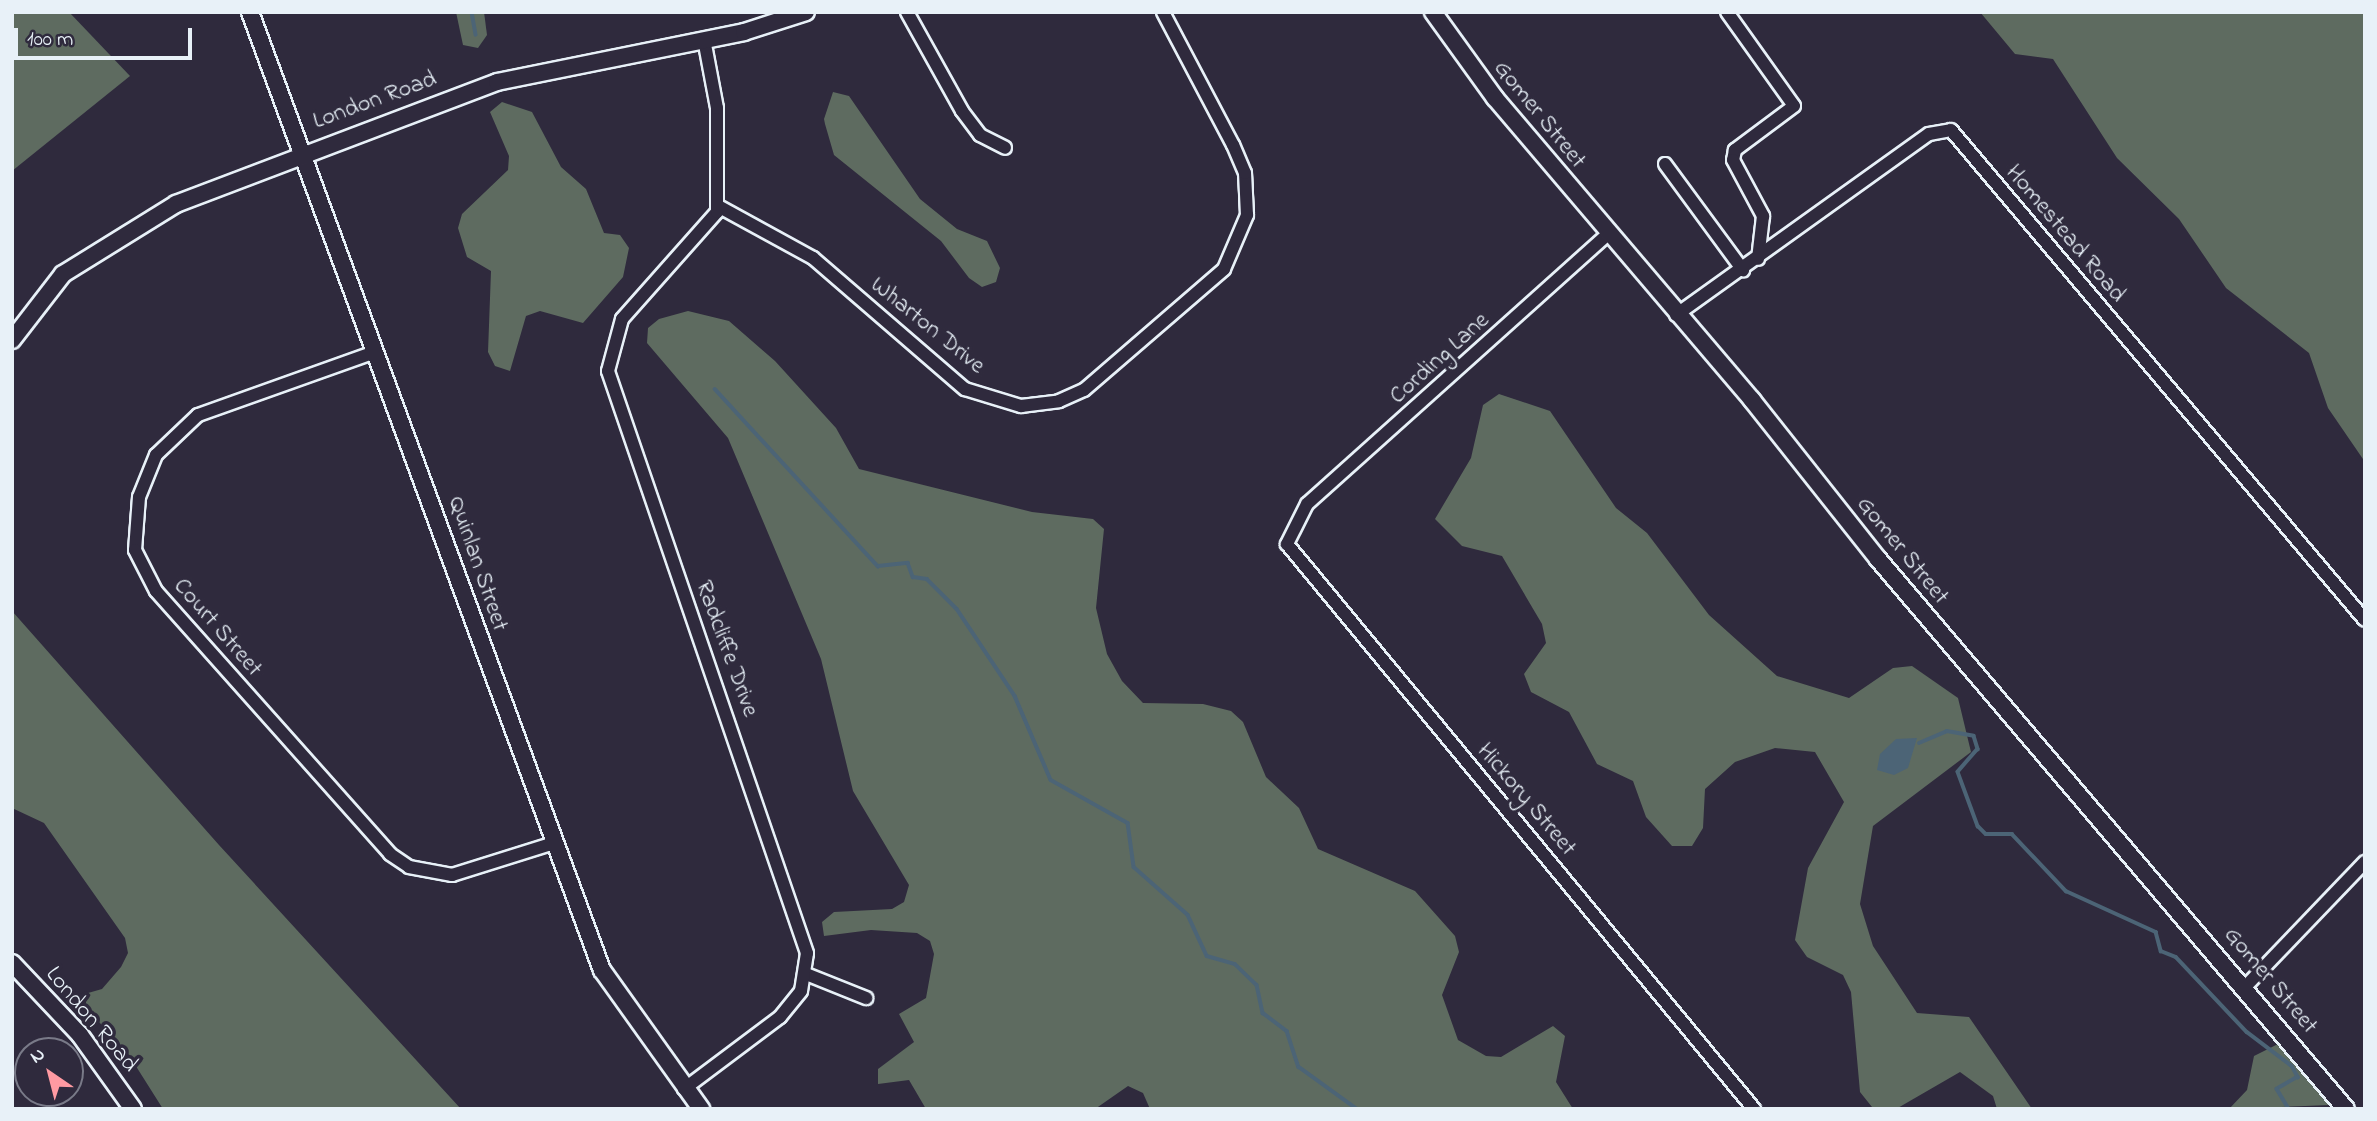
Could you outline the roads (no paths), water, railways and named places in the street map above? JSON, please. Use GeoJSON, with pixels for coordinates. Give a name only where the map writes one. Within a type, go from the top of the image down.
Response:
{"type":"FeatureCollection","features":[{"type":"Feature","properties":{"kind":"street","name":"Quinlan Street"},"geometry":{"type":"LineString","coordinates":[[250,12],[602,970],[684,1089],[701,1109]]}},
{"type":"Feature","properties":{"kind":"street","name":"London Road"},"geometry":{"type":"LineString","coordinates":[[12,340],[63,274],[125,230],[303,152],[497,82],[704,39],[806,12]]}},
{"type":"Feature","properties":{"kind":"street"},"geometry":{"type":"LineString","coordinates":[[908,12],[962,111],[980,135],[1005,148]]}},
{"type":"Feature","properties":{"kind":"street","name":"Wharton Drive"},"geometry":{"type":"LineString","coordinates":[[718,206],[754,219],[813,258],[965,389],[1021,406],[1059,401],[1084,390],[1224,269],[1247,215],[1245,173],[1163,12]]}},
{"type":"Feature","properties":{"kind":"street","name":"Gomer Street"},"geometry":{"type":"LineString","coordinates":[[1433,12],[1608,234],[2009,716],[2246,986],[2346,1109]]}},
{"type":"Feature","properties":{"kind":"street"},"geometry":{"type":"LineString","coordinates":[[1727,12],[1794,106],[1735,149],[1733,160],[1763,216],[1758,258]]}},
{"type":"Feature","properties":{"kind":"street"},"geometry":{"type":"LineString","coordinates":[[704,39],[717,108],[718,206]]}},
{"type":"Feature","properties":{"kind":"street","name":"Homestead Road"},"geometry":{"type":"LineString","coordinates":[[1676,315],[1744,270],[1929,134],[1951,130],[2365,620]]}},
{"type":"Feature","properties":{"kind":"street"},"geometry":{"type":"LineString","coordinates":[[1665,164],[1744,270]]}},
{"type":"Feature","properties":{"kind":"street","name":"Radcliffe Drive"},"geometry":{"type":"LineString","coordinates":[[718,206],[622,319],[608,371],[802,924],[806,974]]}},
{"type":"Feature","properties":{"kind":"street","name":"Cording Lane"},"geometry":{"type":"LineString","coordinates":[[1299,515],[1608,234]]}},
{"type":"Feature","properties":{"kind":"street","name":"Court Street"},"geometry":{"type":"LineString","coordinates":[[375,352],[198,415],[156,455],[139,497],[135,550],[156,591],[390,854],[409,867],[452,875],[554,843]]}},
{"type":"Feature","properties":{"kind":"street","name":"Hickory Street"},"geometry":{"type":"LineString","coordinates":[[1299,515],[1286,539],[1295,561],[1754,1109]]}},
{"type":"Feature","properties":{"kind":"street"},"geometry":{"type":"LineString","coordinates":[[2246,986],[2365,862]]}},
{"type":"Feature","properties":{"kind":"street","name":"London Road"},"geometry":{"type":"LineString","coordinates":[[12,963],[80,1035],[133,1109]]}},
{"type":"Feature","properties":{"kind":"street"},"geometry":{"type":"LineString","coordinates":[[684,1089],[780,1017],[801,991],[806,974],[866,998]]}},
{"type":"Feature","properties":{"kind":"water"},"geometry":{"type":"Polygon","coordinates":[[[1917,738],[1908,768],[1894,775],[1877,770],[1880,754],[1896,739],[1917,738]]]}},
{"type":"Feature","properties":{"kind":"waterway"},"geometry":{"type":"LineString","coordinates":[[472,12],[476,35]]}},
{"type":"Feature","properties":{"kind":"waterway"},"geometry":{"type":"LineString","coordinates":[[715,389],[878,566],[908,563],[913,577],[927,579],[957,609],[1015,696],[1051,780],[1128,823],[1134,867],[1188,915],[1207,956],[1235,964],[1257,985],[1263,1013],[1287,1031],[1299,1067],[1357,1109]]}},
{"type":"Feature","properties":{"kind":"waterway"},"geometry":{"type":"LineString","coordinates":[[1919,743],[1947,731],[1974,736],[1978,749],[1958,772],[1978,826],[1986,834],[2012,834],[2066,891],[2156,932],[2161,951],[2176,957],[2247,1032],[2292,1066],[2298,1077],[2277,1089],[2289,1109]]}}]}
